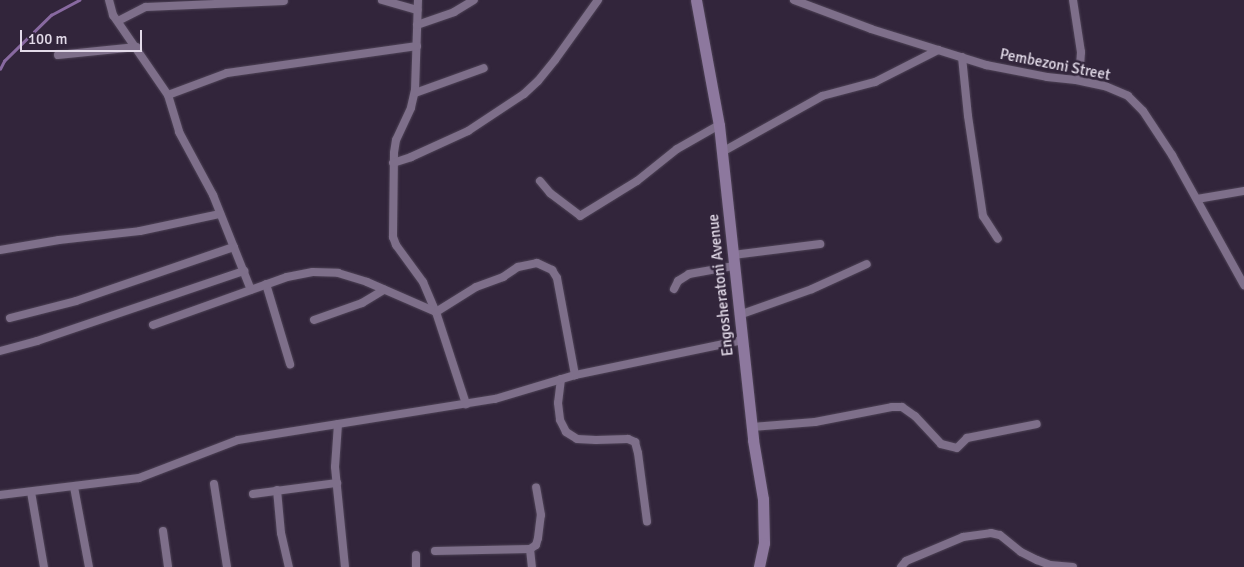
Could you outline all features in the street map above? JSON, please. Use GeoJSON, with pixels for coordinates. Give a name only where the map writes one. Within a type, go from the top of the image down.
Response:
{"type":"FeatureCollection","features":[{"type":"Feature","properties":{"kind":"street"},"geometry":{"type":"LineString","coordinates":[[109,0],[110,9],[137,46],[168,95],[179,132],[220,214],[251,290]]}},
{"type":"Feature","properties":{"kind":"street"},"geometry":{"type":"LineString","coordinates":[[382,0],[418,10]]}},
{"type":"Feature","properties":{"kind":"street"},"geometry":{"type":"LineString","coordinates":[[418,0],[414,93],[411,108],[396,140],[393,163],[393,237],[396,245],[423,282],[436,312],[466,404]]}},
{"type":"Feature","properties":{"kind":"street"},"geometry":{"type":"LineString","coordinates":[[416,26],[454,12],[474,0]]}},
{"type":"Feature","properties":{"kind":"street"},"geometry":{"type":"LineString","coordinates":[[393,163],[411,157],[468,131],[524,94],[538,81],[598,0]]}},
{"type":"Feature","properties":{"kind":"street","name":"Engosheratoni Avenue"},"geometry":{"type":"LineString","coordinates":[[696,0],[719,125],[752,427],[763,499],[764,543],[758,567]]}},
{"type":"Feature","properties":{"kind":"street","name":"Pembezoni Street"},"geometry":{"type":"LineString","coordinates":[[794,0],[871,29],[986,65],[1047,77],[1079,80],[1104,86],[1128,96],[1143,111],[1197,199],[1244,285]]}},
{"type":"Feature","properties":{"kind":"street"},"geometry":{"type":"LineString","coordinates":[[1073,0],[1081,52],[1079,80]]}},
{"type":"Feature","properties":{"kind":"street"},"geometry":{"type":"LineString","coordinates":[[118,21],[146,7],[284,1]]}},
{"type":"Feature","properties":{"kind":"street"},"geometry":{"type":"LineString","coordinates":[[58,55],[137,46]]}},
{"type":"Feature","properties":{"kind":"street"},"geometry":{"type":"LineString","coordinates":[[168,95],[227,73],[417,46]]}},
{"type":"Feature","properties":{"kind":"street"},"geometry":{"type":"LineString","coordinates":[[722,152],[822,96],[875,82],[938,50]]}},
{"type":"Feature","properties":{"kind":"street"},"geometry":{"type":"LineString","coordinates":[[962,56],[968,116],[983,216],[998,239]]}},
{"type":"Feature","properties":{"kind":"street"},"geometry":{"type":"LineString","coordinates":[[414,93],[484,68]]}},
{"type":"Feature","properties":{"kind":"street"},"geometry":{"type":"LineString","coordinates":[[540,181],[550,193],[580,216],[637,181],[677,149],[719,125]]}},
{"type":"Feature","properties":{"kind":"street"},"geometry":{"type":"LineString","coordinates":[[1197,199],[1244,191]]}},
{"type":"Feature","properties":{"kind":"street"},"geometry":{"type":"LineString","coordinates":[[0,250],[67,239],[140,231],[220,214]]}},
{"type":"Feature","properties":{"kind":"street"},"geometry":{"type":"LineString","coordinates":[[674,289],[678,281],[689,274],[734,260],[820,244]]}},
{"type":"Feature","properties":{"kind":"street"},"geometry":{"type":"LineString","coordinates":[[10,318],[76,301],[234,247]]}},
{"type":"Feature","properties":{"kind":"street"},"geometry":{"type":"LineString","coordinates":[[436,312],[476,286],[503,276],[518,267],[537,263],[546,265],[552,270],[556,278],[575,375]]}},
{"type":"Feature","properties":{"kind":"street"},"geometry":{"type":"LineString","coordinates":[[739,315],[774,304],[867,264]]}},
{"type":"Feature","properties":{"kind":"street"},"geometry":{"type":"LineString","coordinates":[[0,351],[37,341],[244,271]]}},
{"type":"Feature","properties":{"kind":"street"},"geometry":{"type":"LineString","coordinates":[[153,325],[287,277],[313,272],[338,273],[436,312]]}},
{"type":"Feature","properties":{"kind":"street"},"geometry":{"type":"LineString","coordinates":[[266,284],[290,364]]}},
{"type":"Feature","properties":{"kind":"street"},"geometry":{"type":"LineString","coordinates":[[314,320],[362,303],[384,290]]}},
{"type":"Feature","properties":{"kind":"street"},"geometry":{"type":"LineString","coordinates":[[0,496],[139,478],[238,440],[266,433],[338,424],[496,399],[575,375],[742,340]]}},
{"type":"Feature","properties":{"kind":"street"},"geometry":{"type":"LineString","coordinates":[[561,379],[558,403],[560,420],[566,432],[577,438],[628,438],[634,442],[638,453],[647,521]]}},
{"type":"Feature","properties":{"kind":"street"},"geometry":{"type":"LineString","coordinates":[[752,427],[815,422],[892,407],[902,407],[915,416],[941,444],[956,448],[967,438],[1037,424]]}},
{"type":"Feature","properties":{"kind":"street"},"geometry":{"type":"LineString","coordinates":[[338,424],[335,467],[345,567]]}},
{"type":"Feature","properties":{"kind":"street"},"geometry":{"type":"LineString","coordinates":[[253,494],[338,483]]}},
{"type":"Feature","properties":{"kind":"street"},"geometry":{"type":"LineString","coordinates":[[214,484],[228,567]]}},
{"type":"Feature","properties":{"kind":"street"},"geometry":{"type":"LineString","coordinates":[[74,487],[89,567]]}},
{"type":"Feature","properties":{"kind":"street"},"geometry":{"type":"LineString","coordinates":[[435,551],[530,550],[536,545],[538,538],[540,516],[536,487]]}},
{"type":"Feature","properties":{"kind":"street"},"geometry":{"type":"LineString","coordinates":[[277,490],[281,533],[289,567]]}},
{"type":"Feature","properties":{"kind":"street"},"geometry":{"type":"LineString","coordinates":[[31,492],[44,567]]}},
{"type":"Feature","properties":{"kind":"street"},"geometry":{"type":"LineString","coordinates":[[163,531],[168,567]]}},
{"type":"Feature","properties":{"kind":"street"},"geometry":{"type":"LineString","coordinates":[[900,567],[906,561],[963,537],[991,533],[1000,535],[1021,552],[1037,560],[1050,565],[1074,567]]}},
{"type":"Feature","properties":{"kind":"street"},"geometry":{"type":"LineString","coordinates":[[530,550],[532,567]]}},
{"type":"Feature","properties":{"kind":"street"},"geometry":{"type":"LineString","coordinates":[[416,555],[416,567]]}},
{"type":"Feature","properties":{"kind":"waterway"},"geometry":{"type":"LineString","coordinates":[[0,69],[4,61],[51,15],[79,0]]}}]}
